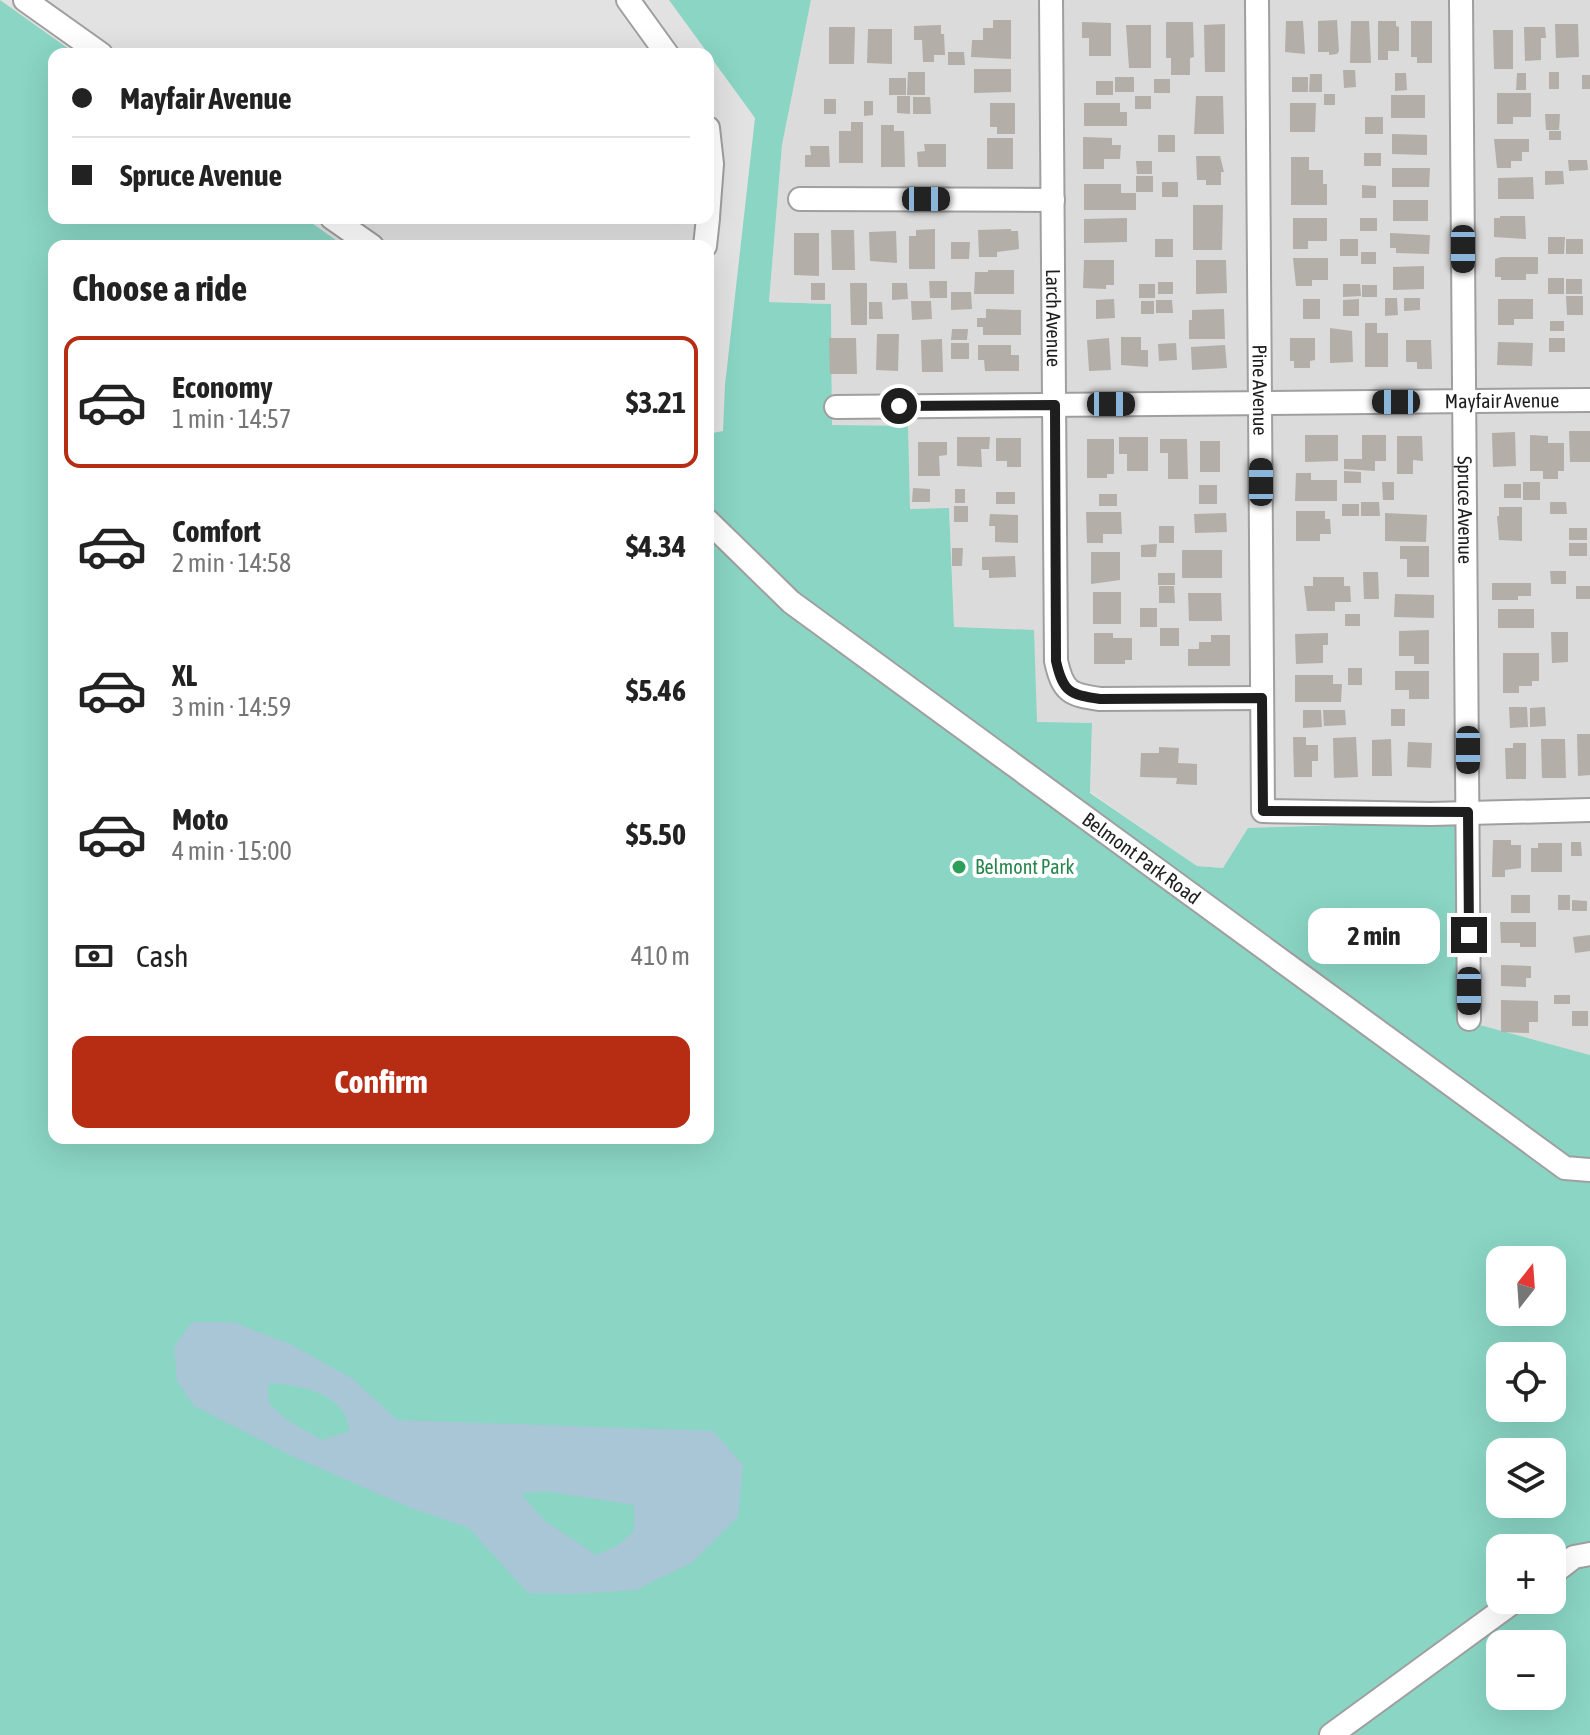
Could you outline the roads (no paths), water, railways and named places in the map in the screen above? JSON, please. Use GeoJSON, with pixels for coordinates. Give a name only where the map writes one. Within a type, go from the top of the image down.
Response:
{"type":"FeatureCollection","features":[{"type":"Feature","properties":{"kind":"street"},"geometry":{"type":"LineString","coordinates":[[25,0],[93,48]]}},
{"type":"Feature","properties":{"kind":"street"},"geometry":{"type":"LineString","coordinates":[[628,0],[663,48]]}},
{"type":"Feature","properties":{"kind":"street","name":"Larch Avenue"},"geometry":{"type":"LineString","coordinates":[[1051,0],[1056,661],[1061,682],[1076,696],[1100,699],[1262,698]]}},
{"type":"Feature","properties":{"kind":"street","name":"Pine Avenue"},"geometry":{"type":"LineString","coordinates":[[1257,0],[1263,811],[1468,812]]}},
{"type":"Feature","properties":{"kind":"street","name":"Spruce Avenue"},"geometry":{"type":"LineString","coordinates":[[1461,0],[1469,1019]]}},
{"type":"Feature","properties":{"kind":"street"},"geometry":{"type":"LineString","coordinates":[[800,199],[1053,200]]}},
{"type":"Feature","properties":{"kind":"street"},"geometry":{"type":"LineString","coordinates":[[341,224],[363,240]]}},
{"type":"Feature","properties":{"kind":"street","name":"Mayfair Avenue"},"geometry":{"type":"LineString","coordinates":[[836,407],[1590,400]]}},
{"type":"Feature","properties":{"kind":"street","name":"Belmont Park Road"},"geometry":{"type":"LineString","coordinates":[[714,527],[791,602],[1565,1168],[1590,1170]]}},
{"type":"Feature","properties":{"kind":"street"},"geometry":{"type":"LineString","coordinates":[[1468,812],[1590,810]]}},
{"type":"Feature","properties":{"kind":"street"},"geometry":{"type":"LineString","coordinates":[[1566,1563],[1574,1557],[1590,1554]]}},
{"type":"Feature","properties":{"kind":"street"},"geometry":{"type":"LineString","coordinates":[[1331,1735],[1497,1614]]}},
{"type":"Feature","properties":{"kind":"place","name":"Belmont Park"},"geometry":{"type":"Point","coordinates":[959,867]}}]}
